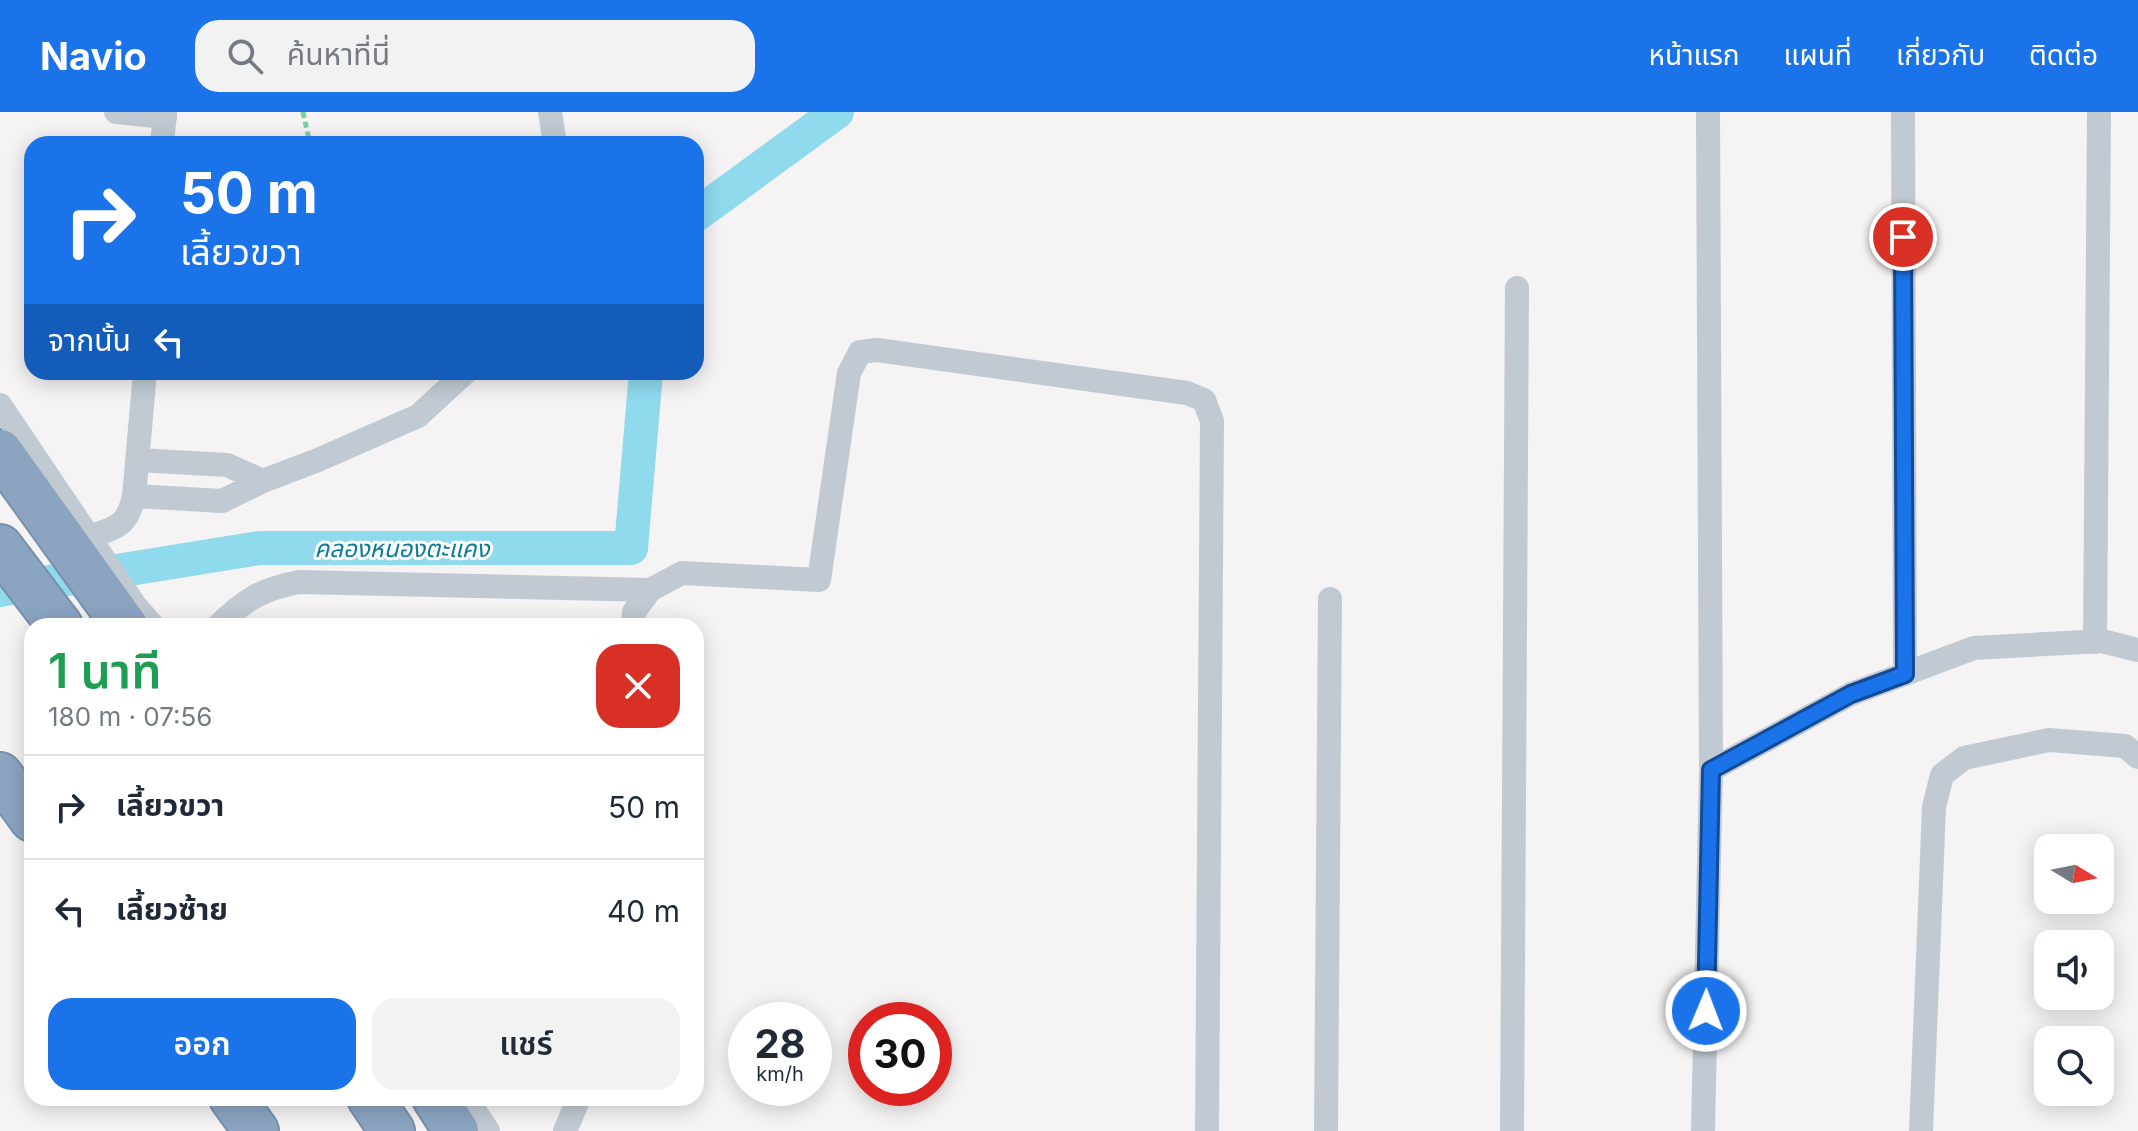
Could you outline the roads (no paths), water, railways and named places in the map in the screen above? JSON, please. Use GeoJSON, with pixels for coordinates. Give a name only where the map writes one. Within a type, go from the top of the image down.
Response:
{"type":"FeatureCollection","features":[{"type":"Feature","properties":{"kind":"highway"},"geometry":{"type":"LineString","coordinates":[[0,452],[130,615]]}},
{"type":"Feature","properties":{"kind":"highway"},"geometry":{"type":"LineString","coordinates":[[0,547],[54,618]]}},
{"type":"Feature","properties":{"kind":"highway"},"geometry":{"type":"LineString","coordinates":[[0,775],[24,808]]}},
{"type":"Feature","properties":{"kind":"highway"},"geometry":{"type":"LineString","coordinates":[[238,1106],[256,1131]]}},
{"type":"Feature","properties":{"kind":"highway"},"geometry":{"type":"LineString","coordinates":[[375,1106],[392,1131]]}},
{"type":"Feature","properties":{"kind":"highway"},"geometry":{"type":"LineString","coordinates":[[440,1106],[456,1131]]}},
{"type":"Feature","properties":{"kind":"street"},"geometry":{"type":"LineString","coordinates":[[116,112],[165,114],[163,136]]}},
{"type":"Feature","properties":{"kind":"street"},"geometry":{"type":"LineString","coordinates":[[550,112],[554,136]]}},
{"type":"Feature","properties":{"kind":"street"},"geometry":{"type":"LineString","coordinates":[[1703,1131],[1711,770],[1708,112]]}},
{"type":"Feature","properties":{"kind":"street"},"geometry":{"type":"LineString","coordinates":[[1903,112],[1905,674]]}},
{"type":"Feature","properties":{"kind":"street"},"geometry":{"type":"LineString","coordinates":[[2095,642],[2099,112]]}},
{"type":"Feature","properties":{"kind":"street"},"geometry":{"type":"LineString","coordinates":[[1512,1131],[1517,288]]}},
{"type":"Feature","properties":{"kind":"street"},"geometry":{"type":"LineString","coordinates":[[634,618],[634,612],[650,590],[682,573],[819,580],[849,373],[860,352],[877,350],[1187,393],[1204,400],[1212,421],[1207,1131]]}},
{"type":"Feature","properties":{"kind":"street"},"geometry":{"type":"LineString","coordinates":[[94,546],[130,514],[144,380]]}},
{"type":"Feature","properties":{"kind":"street"},"geometry":{"type":"LineString","coordinates":[[134,496],[222,501],[418,416],[457,380]]}},
{"type":"Feature","properties":{"kind":"street"},"geometry":{"type":"LineString","coordinates":[[0,405],[94,546],[130,615]]}},
{"type":"Feature","properties":{"kind":"street"},"geometry":{"type":"LineString","coordinates":[[138,460],[227,465],[263,481]]}},
{"type":"Feature","properties":{"kind":"street"},"geometry":{"type":"LineString","coordinates":[[227,618],[251,597],[274,587],[299,582],[650,590]]}},
{"type":"Feature","properties":{"kind":"street"},"geometry":{"type":"LineString","coordinates":[[1326,1131],[1330,599]]}},
{"type":"Feature","properties":{"kind":"street"},"geometry":{"type":"LineString","coordinates":[[1711,770],[1851,694],[1974,648],[2095,642],[2138,650]]}},
{"type":"Feature","properties":{"kind":"street"},"geometry":{"type":"LineString","coordinates":[[1921,1131],[1934,807],[1942,775],[1964,758],[2049,740],[2125,746],[2138,757]]}},
{"type":"Feature","properties":{"kind":"street"},"geometry":{"type":"LineString","coordinates":[[471,1106],[488,1131]]}},
{"type":"Feature","properties":{"kind":"street"},"geometry":{"type":"LineString","coordinates":[[565,1131],[576,1106]]}},
{"type":"Feature","properties":{"kind":"waterway","name":"คลองหนองตะแคง"},"geometry":{"type":"LineString","coordinates":[[704,209],[837,112]]}},
{"type":"Feature","properties":{"kind":"waterway","name":"คลองหนองตะแคง"},"geometry":{"type":"LineString","coordinates":[[0,590],[259,548],[631,548],[645,380]]}}]}
